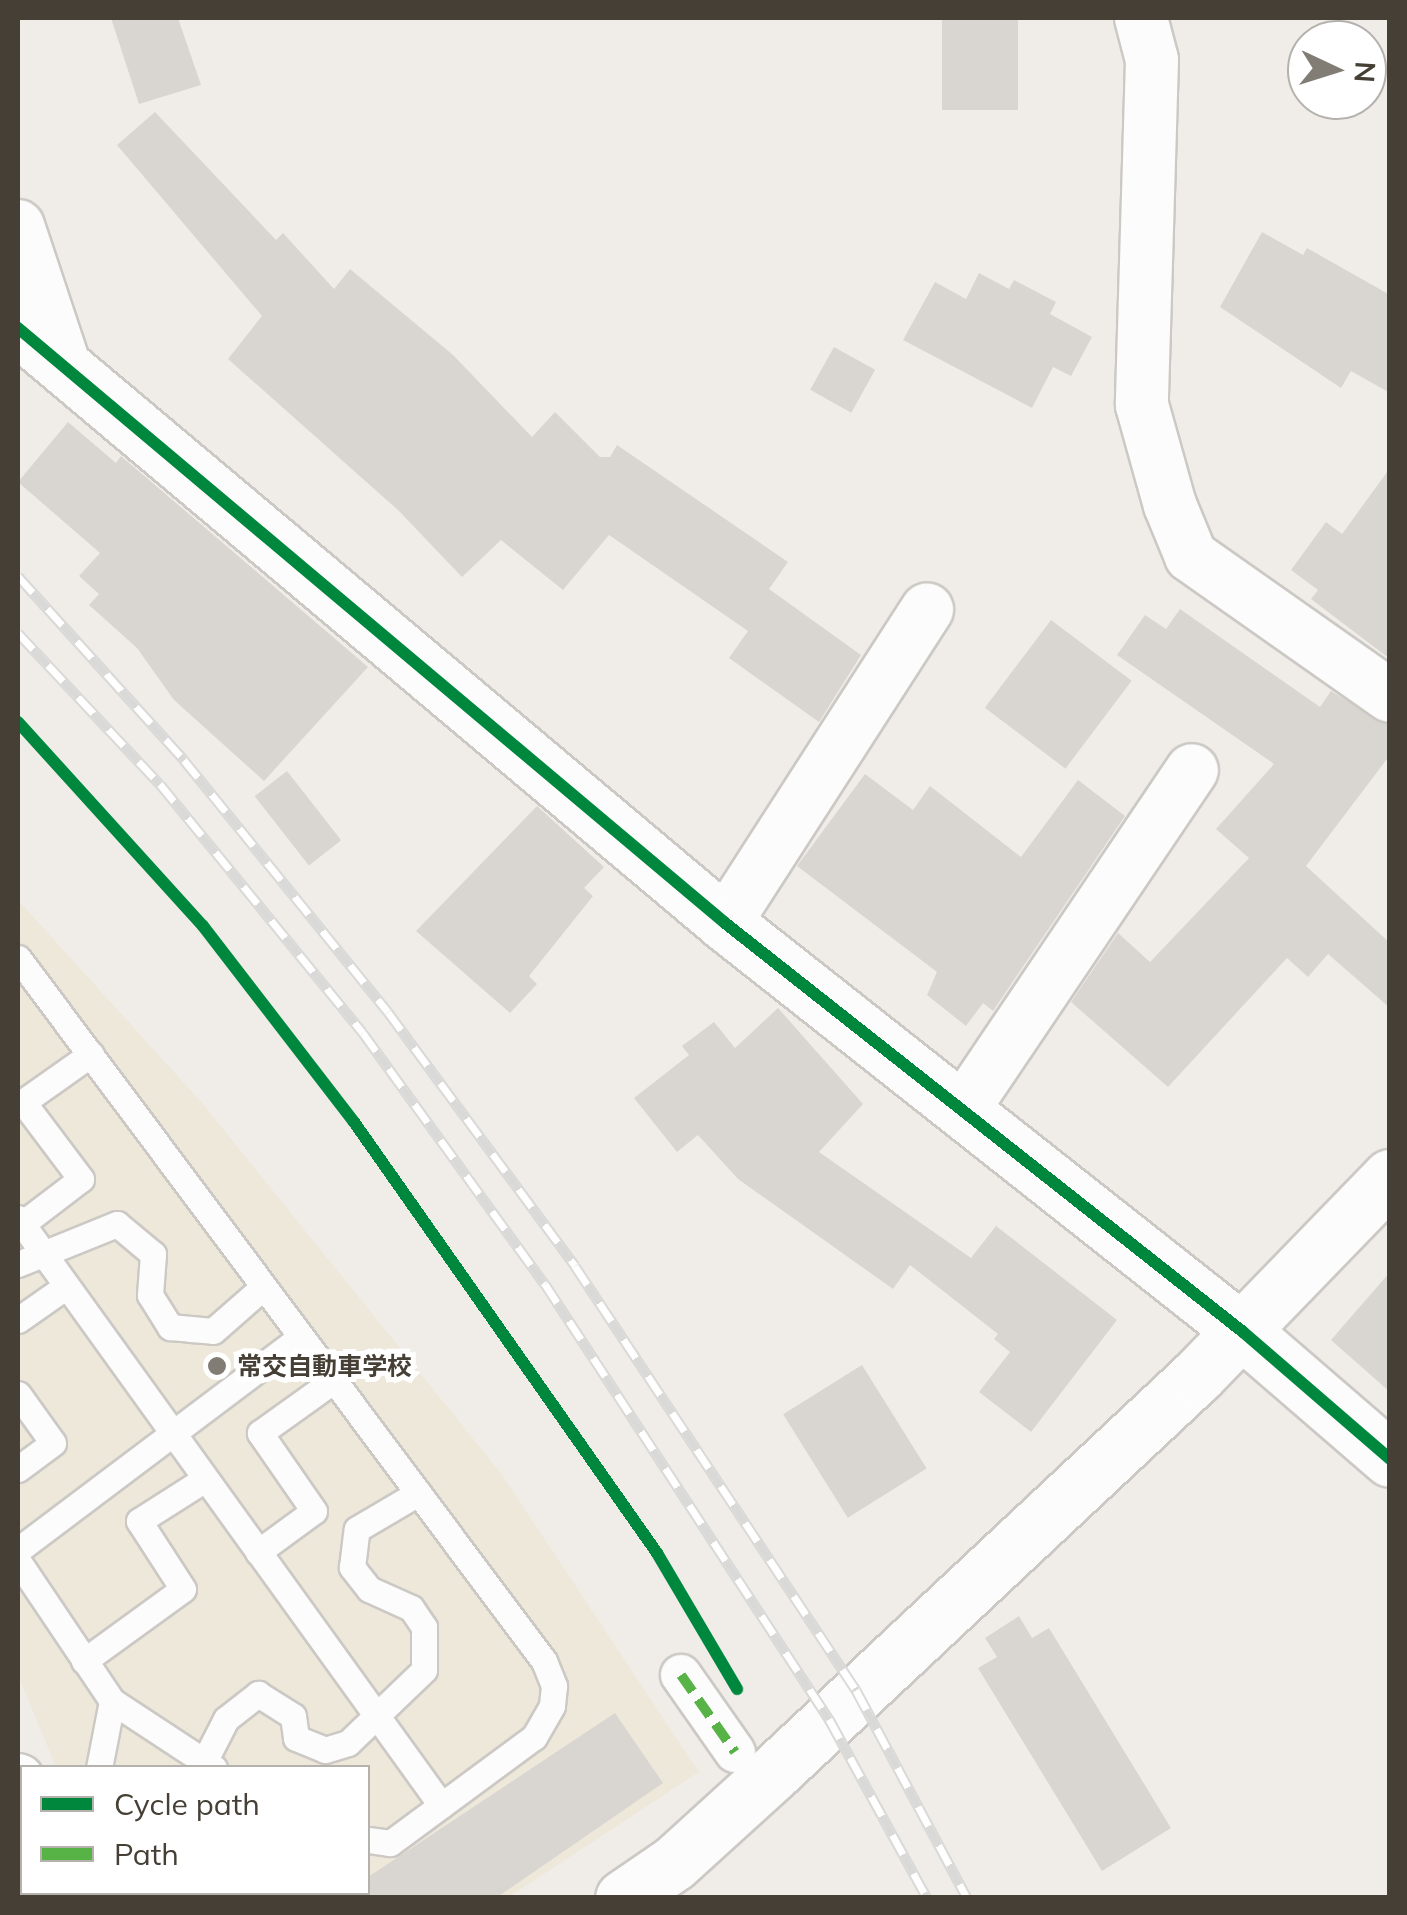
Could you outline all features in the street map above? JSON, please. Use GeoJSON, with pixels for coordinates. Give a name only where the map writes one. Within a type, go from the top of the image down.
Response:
{"type":"FeatureCollection","features":[{"type":"Feature","properties":{"kind":"street"},"geometry":{"type":"LineString","coordinates":[[1141,18],[1152,60],[1142,405],[1170,505],[1191,556],[1390,696]]}},
{"type":"Feature","properties":{"kind":"street"},"geometry":{"type":"LineString","coordinates":[[18,226],[65,367]]}},
{"type":"Feature","properties":{"kind":"street"},"geometry":{"type":"LineString","coordinates":[[18,328],[726,922],[1243,1332],[1390,1459]]}},
{"type":"Feature","properties":{"kind":"street"},"geometry":{"type":"LineString","coordinates":[[726,922],[927,610]]}},
{"type":"Feature","properties":{"kind":"street"},"geometry":{"type":"LineString","coordinates":[[962,1111],[1192,770]]}},
{"type":"Feature","properties":{"kind":"street"},"geometry":{"type":"LineString","coordinates":[[623,1898],[674,1862],[773,1773],[1243,1332],[1390,1176]]}},
{"type":"Feature","properties":{"kind":"street"},"geometry":{"type":"LineString","coordinates":[[681,1674],[734,1752]]}},
{"type":"Feature","properties":{"kind":"lane"},"geometry":{"type":"LineString","coordinates":[[18,958],[544,1661],[554,1686],[552,1706],[534,1737],[390,1843],[370,1840]]}},
{"type":"Feature","properties":{"kind":"lane"},"geometry":{"type":"LineString","coordinates":[[90,1054],[24,1102],[81,1178],[20,1221],[29,1259],[64,1286],[441,1805]]}},
{"type":"Feature","properties":{"kind":"lane"},"geometry":{"type":"LineString","coordinates":[[29,1259],[116,1224],[152,1254],[150,1295],[170,1326],[212,1331],[263,1287]]}},
{"type":"Feature","properties":{"kind":"lane"},"geometry":{"type":"LineString","coordinates":[[18,1320],[64,1286]]}},
{"type":"Feature","properties":{"kind":"lane"},"geometry":{"type":"LineString","coordinates":[[18,1550],[302,1337]]}},
{"type":"Feature","properties":{"kind":"lane"},"geometry":{"type":"LineString","coordinates":[[258,1552],[314,1511],[260,1434],[334,1380]]}},
{"type":"Feature","properties":{"kind":"lane"},"geometry":{"type":"LineString","coordinates":[[18,1394],[53,1443],[18,1469]]}},
{"type":"Feature","properties":{"kind":"lane"},"geometry":{"type":"LineString","coordinates":[[84,1660],[183,1589],[139,1521],[205,1479]]}},
{"type":"Feature","properties":{"kind":"lane"},"geometry":{"type":"LineString","coordinates":[[18,1561],[112,1702],[209,1765],[226,1718],[258,1694],[294,1716],[296,1738],[325,1750],[348,1744],[374,1713],[424,1670],[428,1648],[410,1608],[383,1600],[352,1567],[357,1529],[418,1492]]}},
{"type":"Feature","properties":{"kind":"lane"},"geometry":{"type":"LineString","coordinates":[[101,1765],[112,1702]]}},
{"type":"Feature","properties":{"kind":"shaded area","name":"常交自動車学校"},"geometry":{"type":"Polygon","coordinates":[[[18,900],[203,1104],[500,1472],[699,1772],[509,1897],[109,1897],[370,1895],[370,1765],[55,1765],[18,1675],[18,900]]]}},
{"type":"Feature","properties":{"kind":"building"},"geometry":{"type":"Polygon","coordinates":[[[111,18],[178,18],[201,85],[139,104],[111,18]]]}},
{"type":"Feature","properties":{"kind":"building"},"geometry":{"type":"Polygon","coordinates":[[[942,18],[1018,18],[1018,110],[942,110],[942,18]]]}},
{"type":"Feature","properties":{"kind":"building"},"geometry":{"type":"Polygon","coordinates":[[[155,112],[276,240],[283,233],[334,289],[350,269],[453,355],[532,437],[555,412],[600,457],[610,457],[617,445],[788,562],[769,589],[861,655],[819,722],[729,658],[748,631],[609,535],[563,590],[501,540],[462,577],[399,511],[228,359],[262,316],[117,145],[155,112]]]}},
{"type":"Feature","properties":{"kind":"building"},"geometry":{"type":"Polygon","coordinates":[[[1262,232],[1303,255],[1307,248],[1390,295],[1390,393],[1351,371],[1341,388],[1220,307],[1262,232]]]}},
{"type":"Feature","properties":{"kind":"building"},"geometry":{"type":"Polygon","coordinates":[[[979,273],[1009,289],[1014,280],[1056,302],[1050,314],[1092,337],[1071,376],[1053,367],[1032,408],[903,340],[935,282],[966,299],[979,273]]]}},
{"type":"Feature","properties":{"kind":"building"},"geometry":{"type":"Polygon","coordinates":[[[834,347],[875,370],[851,413],[810,390],[834,347]]]}},
{"type":"Feature","properties":{"kind":"building"},"geometry":{"type":"Polygon","coordinates":[[[68,422],[116,463],[121,456],[368,667],[264,781],[174,700],[137,648],[89,605],[99,594],[79,576],[100,553],[18,482],[68,422]]]}},
{"type":"Feature","properties":{"kind":"building"},"geometry":{"type":"Polygon","coordinates":[[[1390,468],[1390,659],[1311,599],[1318,590],[1291,570],[1326,522],[1342,534],[1390,468]]]}},
{"type":"Feature","properties":{"kind":"building"},"geometry":{"type":"Polygon","coordinates":[[[1180,609],[1320,707],[1331,691],[1390,726],[1390,755],[1306,866],[1390,943],[1390,1008],[1328,954],[1308,977],[1287,958],[1168,1087],[1071,1002],[1118,933],[1150,962],[1249,858],[1216,829],[1274,764],[1117,655],[1145,615],[1166,629],[1180,609]]]}},
{"type":"Feature","properties":{"kind":"building"},"geometry":{"type":"Polygon","coordinates":[[[1051,620],[1132,681],[1065,769],[985,708],[1051,620]]]}},
{"type":"Feature","properties":{"kind":"building"},"geometry":{"type":"Polygon","coordinates":[[[287,771],[341,840],[309,866],[255,796],[287,771]]]}},
{"type":"Feature","properties":{"kind":"building"},"geometry":{"type":"Polygon","coordinates":[[[865,774],[913,810],[930,786],[1021,857],[1078,780],[1125,816],[993,1011],[983,1003],[966,1026],[927,995],[937,972],[797,866],[865,774]]]}},
{"type":"Feature","properties":{"kind":"building"},"geometry":{"type":"Polygon","coordinates":[[[537,806],[604,867],[584,888],[593,896],[529,976],[537,984],[510,1013],[416,931],[537,806]]]}},
{"type":"Feature","properties":{"kind":"building"},"geometry":{"type":"Polygon","coordinates":[[[778,1008],[863,1104],[819,1152],[971,1258],[996,1226],[1117,1320],[1031,1432],[979,1392],[1010,1352],[994,1339],[998,1334],[910,1265],[893,1289],[738,1179],[698,1135],[677,1152],[634,1098],[689,1055],[682,1046],[714,1022],[735,1048],[778,1008]]]}},
{"type":"Feature","properties":{"kind":"building"},"geometry":{"type":"Polygon","coordinates":[[[1390,1272],[1390,1392],[1331,1340],[1390,1272]]]}},
{"type":"Feature","properties":{"kind":"building"},"geometry":{"type":"Polygon","coordinates":[[[862,1365],[927,1468],[848,1518],[783,1414],[862,1365]]]}},
{"type":"Feature","properties":{"kind":"building"},"geometry":{"type":"Polygon","coordinates":[[[1019,1616],[1032,1638],[1049,1628],[1171,1828],[1102,1871],[978,1668],[997,1657],[985,1638],[1019,1616]]]}},
{"type":"Feature","properties":{"kind":"building"},"geometry":{"type":"Polygon","coordinates":[[[615,1713],[663,1783],[496,1898],[336,1898],[370,1895],[370,1876],[615,1713]]]}},
{"type":"Feature","properties":{"kind":"railway"},"geometry":{"type":"LineString","coordinates":[[18,576],[184,760],[388,1012],[575,1266],[856,1690],[967,1898]]}},
{"type":"Feature","properties":{"kind":"railway"},"geometry":{"type":"LineString","coordinates":[[18,633],[160,784],[363,1033],[545,1284],[829,1719],[927,1898]]}},
{"type":"Feature","properties":{"kind":"marked path"},"geometry":{"type":"LineString","coordinates":[[681,1675],[735,1752]]}},
{"type":"Feature","properties":{"kind":"cycle path"},"geometry":{"type":"LineString","coordinates":[[18,328],[725,923],[1243,1332],[1390,1459]]}},
{"type":"Feature","properties":{"kind":"cycle path"},"geometry":{"type":"LineString","coordinates":[[18,722],[203,926],[354,1122],[657,1553],[737,1689]]}},
{"type":"Feature","properties":{"kind":"place","name":"常交自動車学校"},"geometry":{"type":"Point","coordinates":[217,1366]}}]}
